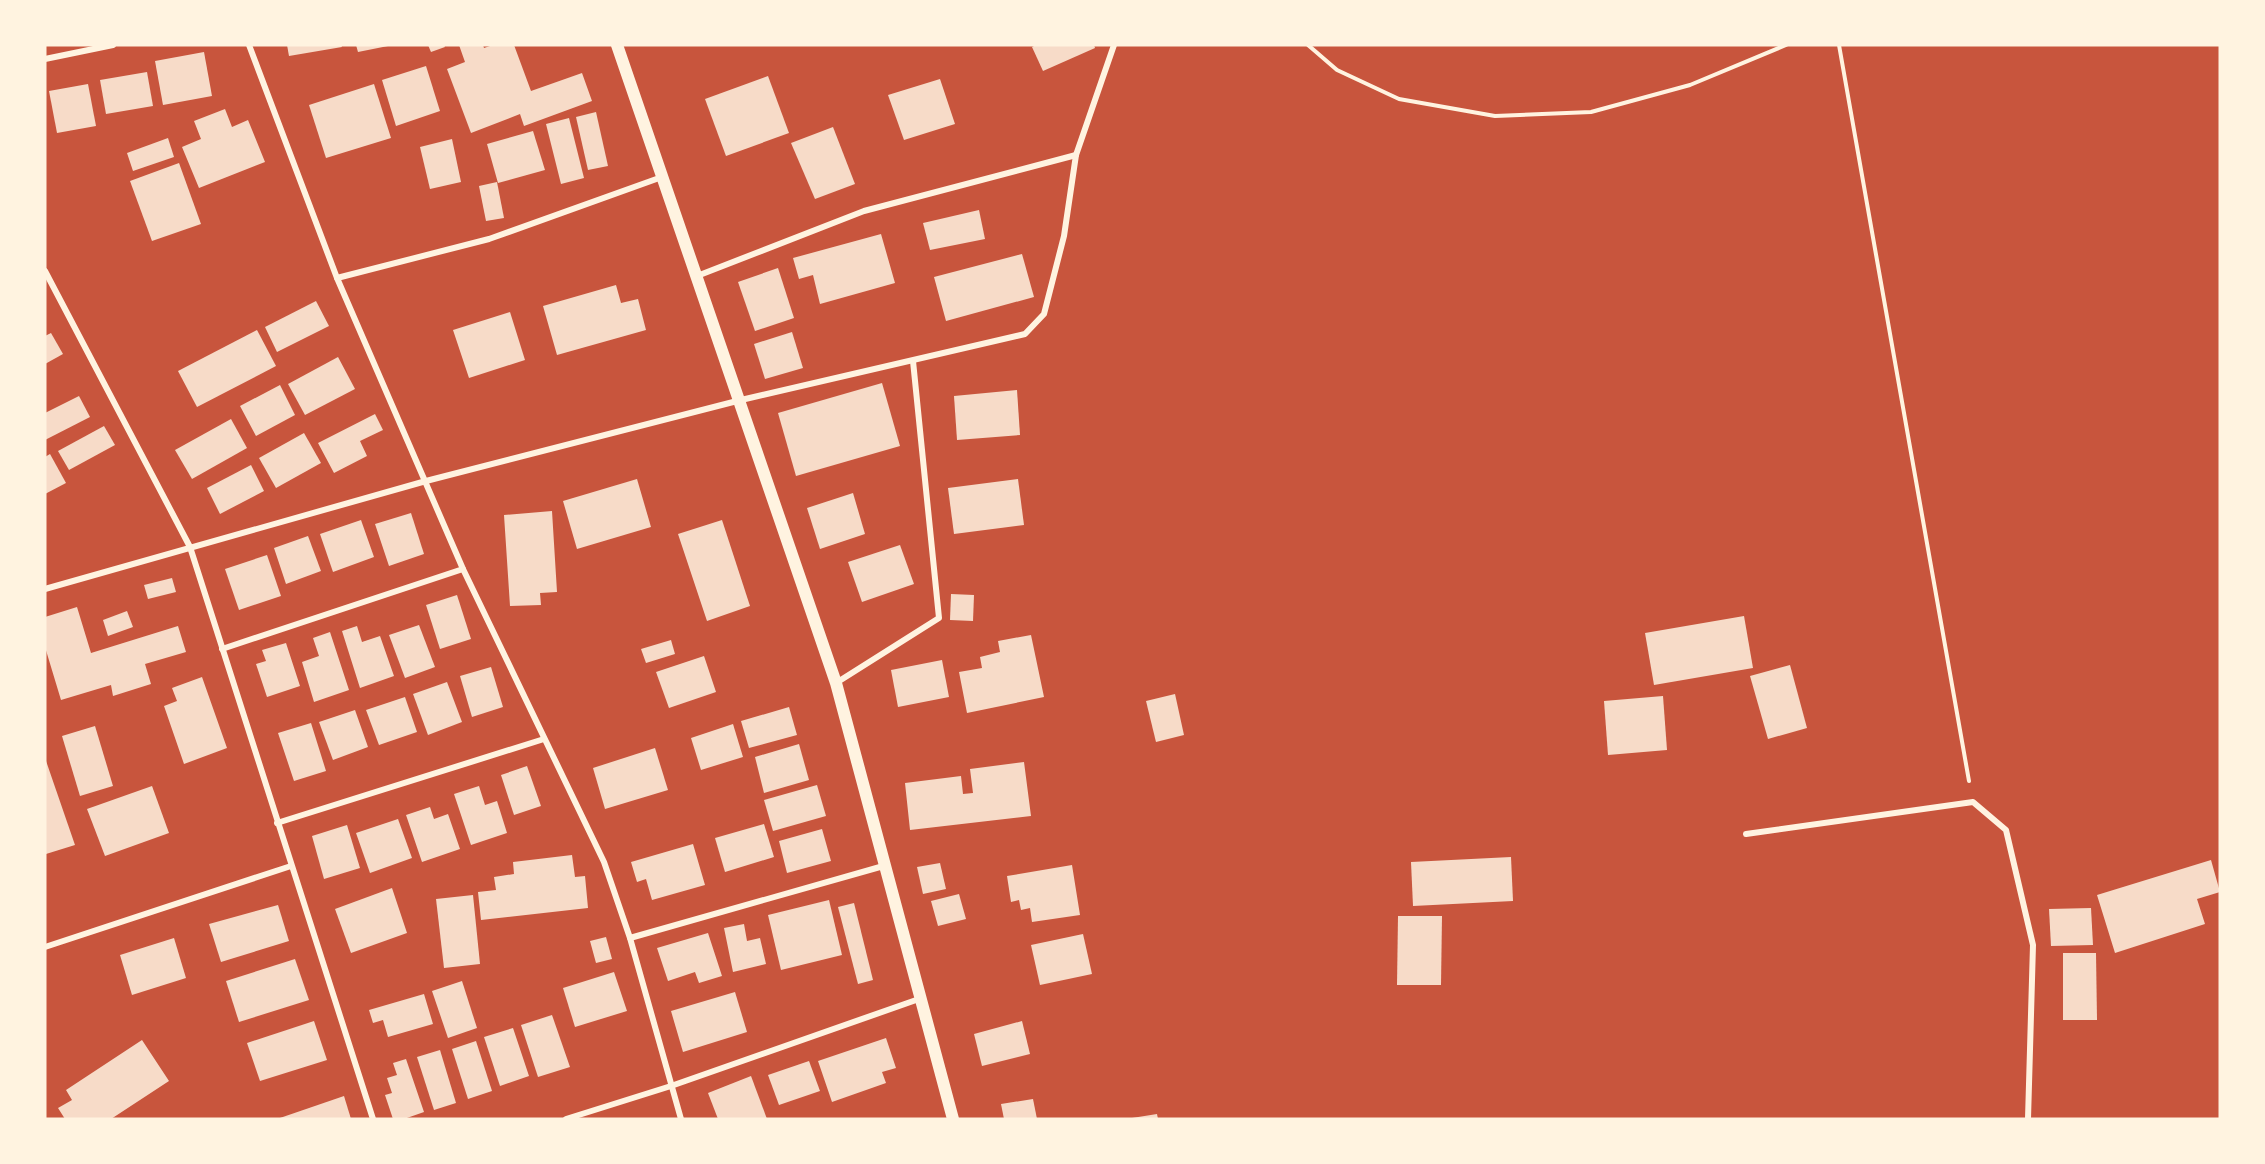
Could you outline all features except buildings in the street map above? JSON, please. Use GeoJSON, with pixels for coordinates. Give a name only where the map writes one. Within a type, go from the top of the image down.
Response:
{"type":"FeatureCollection","features":[{"type":"Feature","properties":{"kind":"main road"},"geometry":{"type":"LineString","coordinates":[[617,45],[741,400],[836,683],[887,865],[919,999],[953,1119]]}},
{"type":"Feature","properties":{"kind":"street"},"geometry":{"type":"LineString","coordinates":[[45,59],[113,45]]}},
{"type":"Feature","properties":{"kind":"street"},"geometry":{"type":"LineString","coordinates":[[249,45],[337,278],[464,569],[604,862],[630,938],[681,1119]]}},
{"type":"Feature","properties":{"kind":"street"},"geometry":{"type":"LineString","coordinates":[[45,589],[426,482],[741,400],[1025,334],[1044,314],[1064,236],[1076,155],[1114,45]]}},
{"type":"Feature","properties":{"kind":"street"},"geometry":{"type":"LineString","coordinates":[[697,276],[864,211],[1076,155]]}},
{"type":"Feature","properties":{"kind":"street"},"geometry":{"type":"LineString","coordinates":[[337,278],[489,239],[663,177]]}},
{"type":"Feature","properties":{"kind":"street"},"geometry":{"type":"LineString","coordinates":[[45,271],[190,547],[373,1119]]}},
{"type":"Feature","properties":{"kind":"street"},"geometry":{"type":"LineString","coordinates":[[836,683],[939,618],[913,361]]}},
{"type":"Feature","properties":{"kind":"street"},"geometry":{"type":"LineString","coordinates":[[222,649],[464,569]]}},
{"type":"Feature","properties":{"kind":"street"},"geometry":{"type":"LineString","coordinates":[[277,823],[544,739]]}},
{"type":"Feature","properties":{"kind":"street"},"geometry":{"type":"LineString","coordinates":[[1746,834],[1973,802],[2006,830],[2033,945],[2028,1119]]}},
{"type":"Feature","properties":{"kind":"street"},"geometry":{"type":"LineString","coordinates":[[630,938],[887,865]]}},
{"type":"Feature","properties":{"kind":"street"},"geometry":{"type":"LineString","coordinates":[[45,947],[291,866]]}},
{"type":"Feature","properties":{"kind":"street"},"geometry":{"type":"LineString","coordinates":[[566,1119],[671,1086],[919,999]]}},
{"type":"Feature","properties":{"kind":"path"},"geometry":{"type":"LineString","coordinates":[[1308,45],[1337,70],[1399,99],[1495,116],[1591,112],[1690,86],[1786,45]]}},
{"type":"Feature","properties":{"kind":"path"},"geometry":{"type":"LineString","coordinates":[[1839,45],[1973,802]]}}]}
